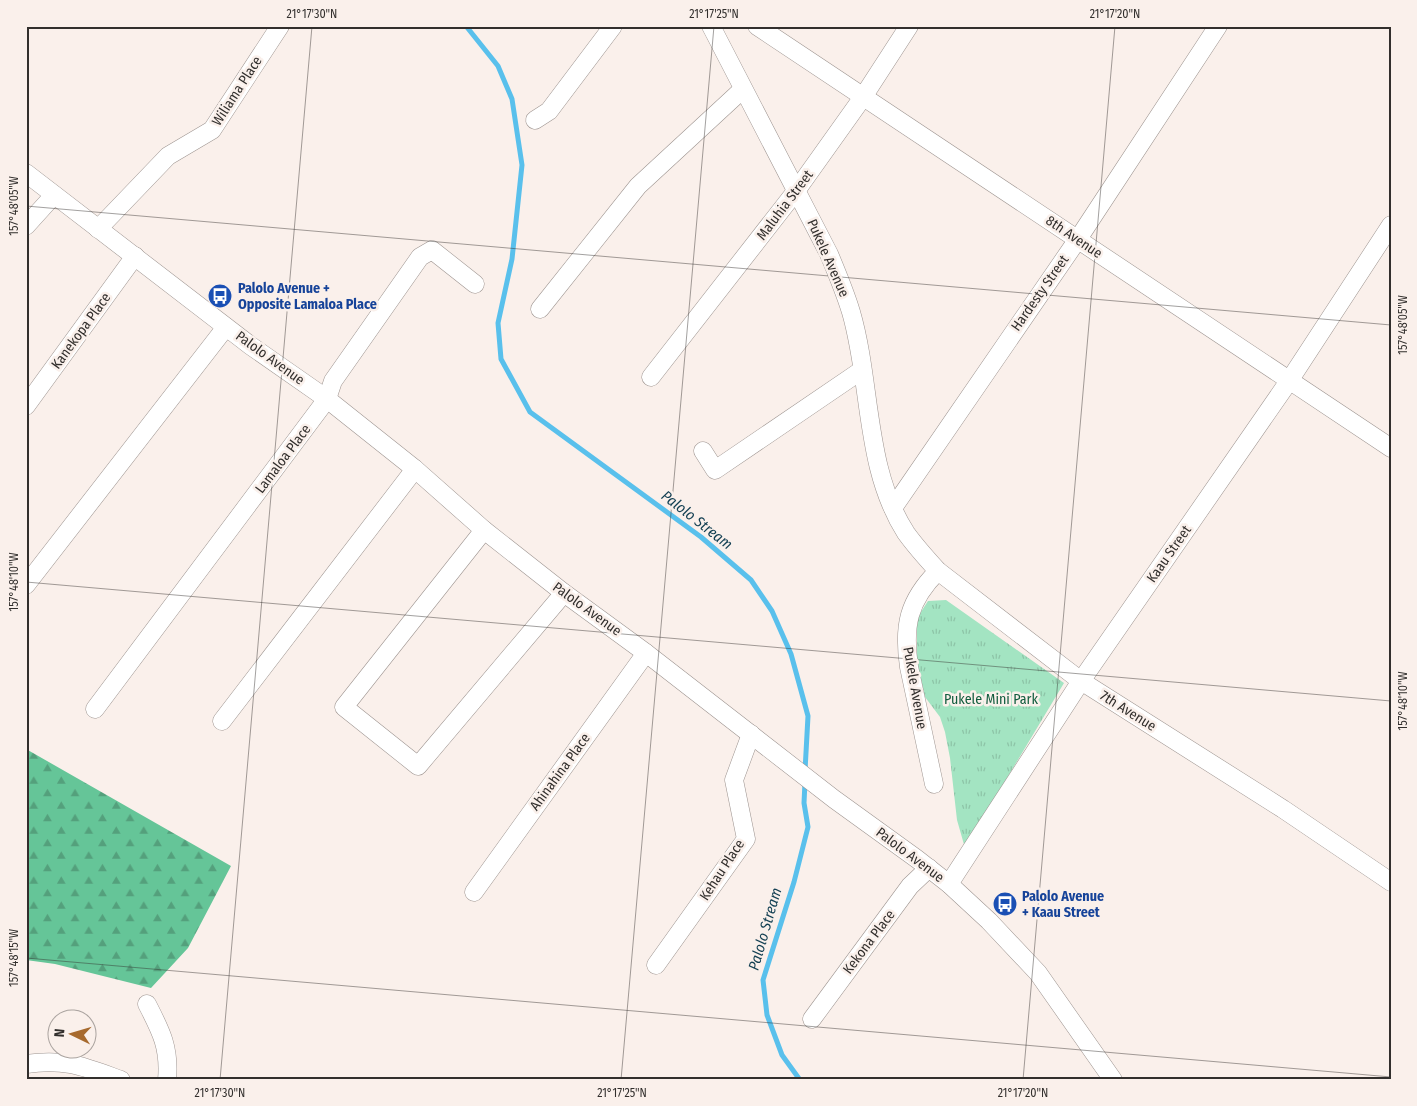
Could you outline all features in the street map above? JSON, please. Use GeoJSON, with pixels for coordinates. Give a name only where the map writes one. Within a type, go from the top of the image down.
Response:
{"type":"FeatureCollection","features":[{"type":"Feature","properties":{"kind":"street","name":"Wiliama Place"},"geometry":{"type":"LineString","coordinates":[[98,228],[168,156],[212,130],[280,26]]}},
{"type":"Feature","properties":{"kind":"street"},"geometry":{"type":"LineString","coordinates":[[536,120],[549,111],[613,26]]}},
{"type":"Feature","properties":{"kind":"street","name":"Pukele Avenue"},"geometry":{"type":"LineString","coordinates":[[711,26],[842,283],[851,312],[878,460],[893,508]]}},
{"type":"Feature","properties":{"kind":"street","name":"8th Avenue"},"geometry":{"type":"LineString","coordinates":[[757,26],[1391,448]]}},
{"type":"Feature","properties":{"kind":"street","name":"Maluhia Street"},"geometry":{"type":"LineString","coordinates":[[651,376],[796,191],[910,26]]}},
{"type":"Feature","properties":{"kind":"street","name":"Hardesty Street"},"geometry":{"type":"LineString","coordinates":[[893,508],[1078,239],[1218,26]]}},
{"type":"Feature","properties":{"kind":"street"},"geometry":{"type":"LineString","coordinates":[[540,309],[638,186],[743,89]]}},
{"type":"Feature","properties":{"kind":"street","name":"Palolo Avenue"},"geometry":{"type":"LineString","coordinates":[[26,174],[226,327],[328,399],[415,469],[484,530],[564,593],[646,653],[834,799],[949,884],[989,921],[1038,973],[1113,1080]]}},
{"type":"Feature","properties":{"kind":"street"},"geometry":{"type":"LineString","coordinates":[[26,226],[54,194]]}},
{"type":"Feature","properties":{"kind":"street","name":"Kaau Street"},"geometry":{"type":"LineString","coordinates":[[949,884],[1081,681],[1290,381],[1391,225]]}},
{"type":"Feature","properties":{"kind":"street","name":"Lamaloa Place"},"geometry":{"type":"LineString","coordinates":[[95,709],[328,399],[333,381],[420,257],[432,250],[475,284]]}},
{"type":"Feature","properties":{"kind":"street","name":"Kanekopa Place"},"geometry":{"type":"LineString","coordinates":[[26,406],[135,256]]}},
{"type":"Feature","properties":{"kind":"street"},"geometry":{"type":"LineString","coordinates":[[26,585],[226,327]]}},
{"type":"Feature","properties":{"kind":"street"},"geometry":{"type":"LineString","coordinates":[[703,451],[715,470],[862,370]]}},
{"type":"Feature","properties":{"kind":"street"},"geometry":{"type":"LineString","coordinates":[[222,722],[415,469]]}},
{"type":"Feature","properties":{"kind":"street","name":"7th Avenue"},"geometry":{"type":"LineString","coordinates":[[893,508],[910,539],[938,571],[1081,681],[1283,809],[1391,882]]}},
{"type":"Feature","properties":{"kind":"street"},"geometry":{"type":"LineString","coordinates":[[484,530],[344,707],[418,766],[564,593]]}},
{"type":"Feature","properties":{"kind":"street","name":"Pukele Avenue"},"geometry":{"type":"LineString","coordinates":[[934,784],[909,667],[906,648],[906,628],[916,597],[938,571]]}},
{"type":"Feature","properties":{"kind":"street","name":"Ahinahina Place"},"geometry":{"type":"LineString","coordinates":[[474,892],[646,653]]}},
{"type":"Feature","properties":{"kind":"street","name":"Kehau Place"},"geometry":{"type":"LineString","coordinates":[[656,965],[746,838],[734,780],[751,734]]}},
{"type":"Feature","properties":{"kind":"street","name":"Kekona Place"},"geometry":{"type":"LineString","coordinates":[[812,1018],[910,886],[929,868]]}},
{"type":"Feature","properties":{"kind":"street"},"geometry":{"type":"LineString","coordinates":[[147,1004],[162,1032],[168,1065],[167,1080]]}},
{"type":"Feature","properties":{"kind":"street"},"geometry":{"type":"LineString","coordinates":[[26,1064],[60,1062],[80,1065],[121,1080]]}},
{"type":"Feature","properties":{"kind":"green space","name":"Pukele Mini Park"},"geometry":{"type":"Polygon","coordinates":[[[946,600],[1064,683],[965,848],[957,820],[945,732],[940,717],[925,697],[917,663],[917,618],[928,601],[946,600]]]}},
{"type":"Feature","properties":{"kind":"green space"},"geometry":{"type":"Polygon","coordinates":[[[26,749],[231,866],[188,948],[151,988],[55,964],[26,960],[26,749]]]}},
{"type":"Feature","properties":{"kind":"waterway","name":"Palolo Stream"},"geometry":{"type":"LineString","coordinates":[[466,26],[498,66],[512,99],[522,165],[512,259],[498,323],[501,359],[530,412],[701,537],[751,580],[772,611],[791,654],[808,716],[805,771]]}},
{"type":"Feature","properties":{"kind":"waterway","name":"Palolo Stream"},"geometry":{"type":"LineString","coordinates":[[800,1080],[782,1055],[767,1015],[763,980],[794,882],[808,827],[804,803],[805,782]]}},
{"type":"Feature","properties":{"kind":"place","name":"Palolo Avenue + Opposite Lamaloa Place"},"geometry":{"type":"Point","coordinates":[220,296]}},
{"type":"Feature","properties":{"kind":"place","name":"Palolo Avenue + Kaau Street"},"geometry":{"type":"Point","coordinates":[1005,904]}}]}
